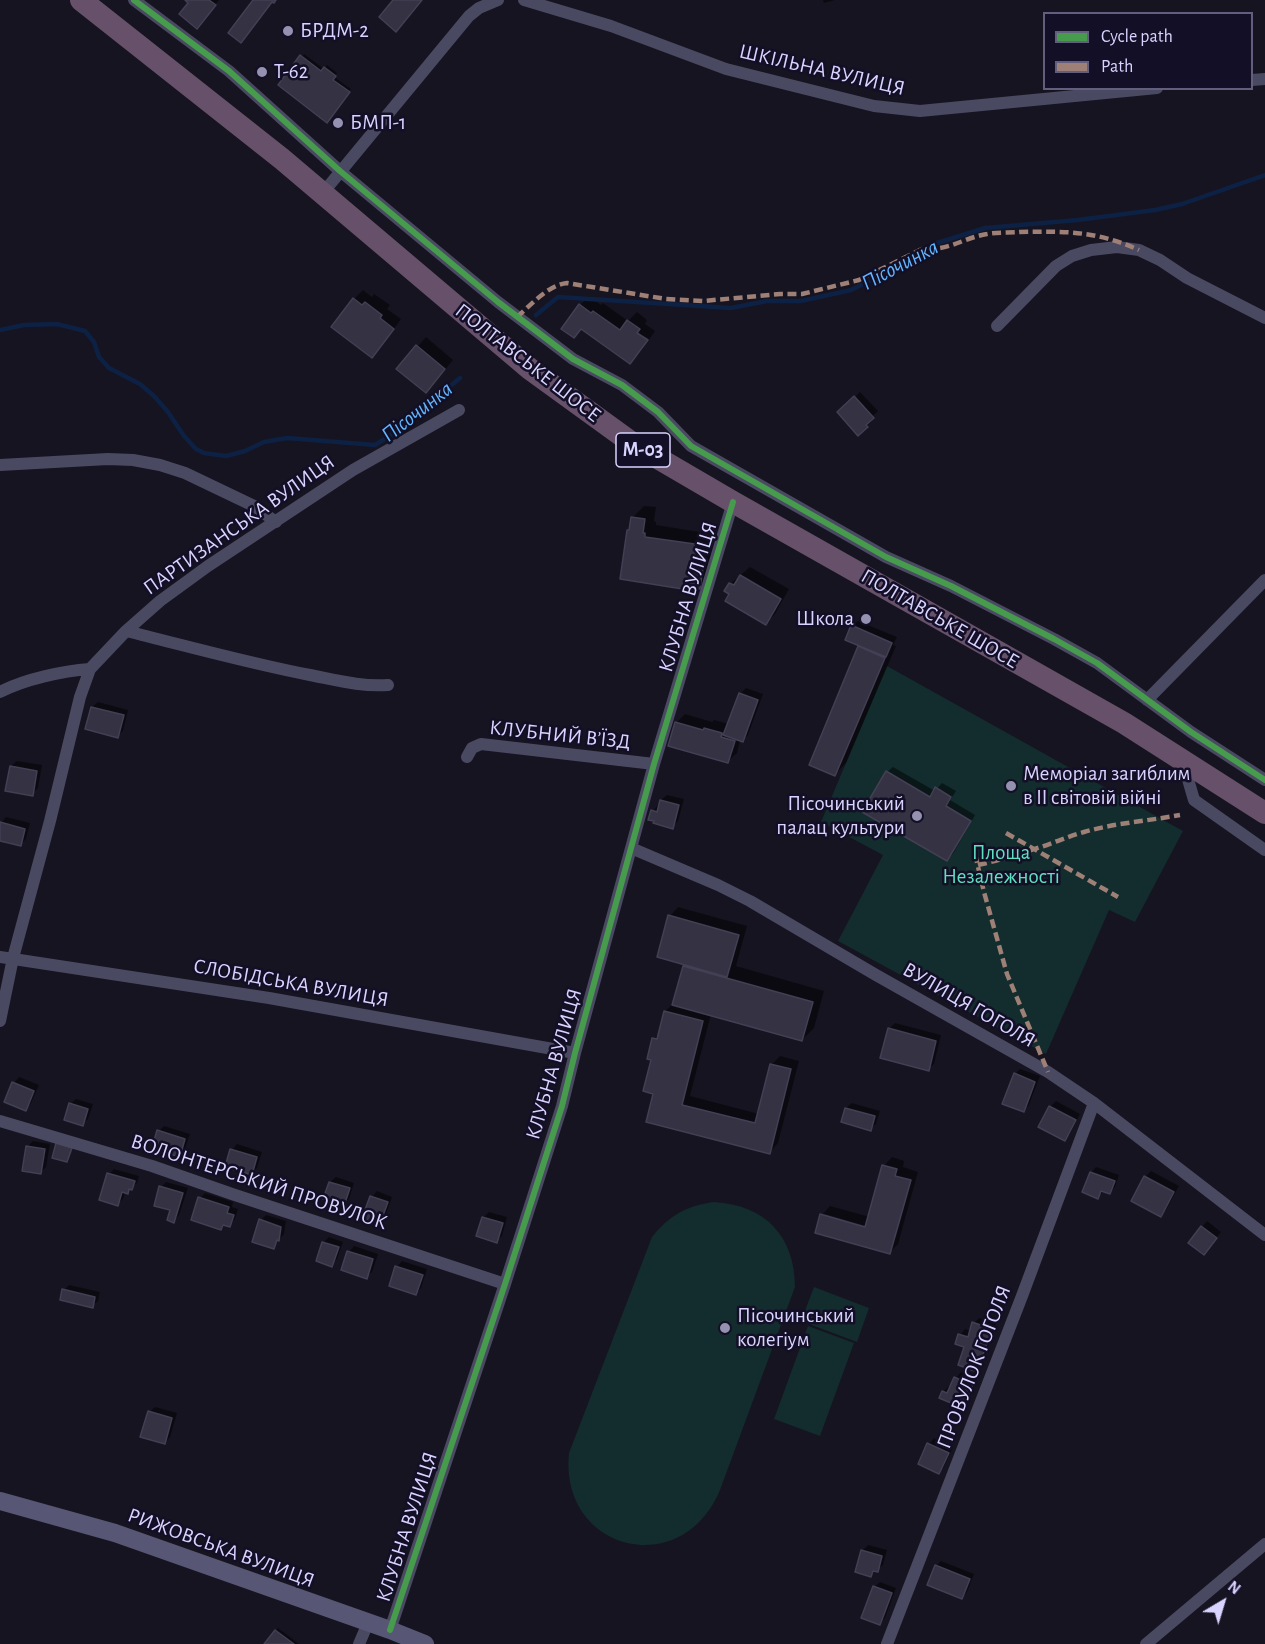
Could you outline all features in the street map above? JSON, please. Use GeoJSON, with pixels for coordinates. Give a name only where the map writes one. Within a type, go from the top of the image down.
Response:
{"type":"FeatureCollection","features":[{"type":"Feature","properties":{"kind":"highway","name":"ПОЛТАВСЬКЕ ШОСЕ"},"geometry":{"type":"LineString","coordinates":[[81,0],[282,159],[530,369],[632,443],[1124,723],[1265,813]]}},
{"type":"Feature","properties":{"kind":"street"},"geometry":{"type":"LineString","coordinates":[[134,0],[229,70],[340,171],[498,302],[573,359],[622,386],[658,412],[691,446],[886,558],[951,586],[1097,663],[1191,732],[1265,780]]}},
{"type":"Feature","properties":{"kind":"street"},"geometry":{"type":"LineString","coordinates":[[322,194],[469,16],[478,8],[498,0]]}},
{"type":"Feature","properties":{"kind":"street","name":"ШКІЛЬНА ВУЛИЦЯ"},"geometry":{"type":"LineString","coordinates":[[524,0],[611,26],[726,69],[874,106],[920,111],[1136,90]]}},
{"type":"Feature","properties":{"kind":"street"},"geometry":{"type":"LineString","coordinates":[[997,326],[1056,266],[1072,256],[1091,250],[1117,247],[1139,250],[1160,260],[1187,278],[1265,318]]}},
{"type":"Feature","properties":{"kind":"street","name":"ПАРТИЗАНСЬКА ВУЛИЦЯ"},"geometry":{"type":"LineString","coordinates":[[0,1021],[6,957],[50,821],[80,698],[90,669],[126,631],[160,601],[208,566],[353,470],[459,410]]}},
{"type":"Feature","properties":{"kind":"street"},"geometry":{"type":"LineString","coordinates":[[0,465],[108,459],[133,460],[160,465],[254,506],[276,522]]}},
{"type":"Feature","properties":{"kind":"street","name":"КЛУБНА ВУЛИЦЯ"},"geometry":{"type":"LineString","coordinates":[[390,1630],[562,1106],[574,1053],[654,764],[733,502]]}},
{"type":"Feature","properties":{"kind":"street"},"geometry":{"type":"LineString","coordinates":[[1147,700],[1265,580]]}},
{"type":"Feature","properties":{"kind":"street"},"geometry":{"type":"LineString","coordinates":[[126,631],[285,670],[353,683],[388,685]]}},
{"type":"Feature","properties":{"kind":"street"},"geometry":{"type":"LineString","coordinates":[[0,692],[29,681],[71,670],[90,669]]}},
{"type":"Feature","properties":{"kind":"street","name":"КЛУБНИЙ В’ЇЗД"},"geometry":{"type":"LineString","coordinates":[[467,757],[472,748],[481,744],[654,764]]}},
{"type":"Feature","properties":{"kind":"street"},"geometry":{"type":"LineString","coordinates":[[1182,761],[1194,800],[1265,850]]}},
{"type":"Feature","properties":{"kind":"street","name":"ВУЛИЦЯ ГОГОЛЯ"},"geometry":{"type":"LineString","coordinates":[[631,848],[750,901],[1048,1072],[1094,1103],[1265,1235]]}},
{"type":"Feature","properties":{"kind":"street","name":"СЛОБІДСЬКА ВУЛИЦЯ"},"geometry":{"type":"LineString","coordinates":[[6,957],[269,998],[574,1053]]}},
{"type":"Feature","properties":{"kind":"street","name":"ПРОВУЛОК ГОГОЛЯ"},"geometry":{"type":"LineString","coordinates":[[887,1644],[1094,1103]]}},
{"type":"Feature","properties":{"kind":"street","name":"ВОЛОНТЕРСЬКИЙ ПРОВУЛОК"},"geometry":{"type":"LineString","coordinates":[[0,1121],[152,1166],[505,1284]]}},
{"type":"Feature","properties":{"kind":"street","name":"РИЖОВСЬКА ВУЛИЦЯ"},"geometry":{"type":"LineString","coordinates":[[0,1501],[114,1533],[425,1644]]}},
{"type":"Feature","properties":{"kind":"street"},"geometry":{"type":"LineString","coordinates":[[1146,1644],[1265,1544]]}},
{"type":"Feature","properties":{"kind":"street"},"geometry":{"type":"LineString","coordinates":[[359,1644],[368,1623]]}},
{"type":"Feature","properties":{"kind":"green space","name":"Площа Незалежності"},"geometry":{"type":"Polygon","coordinates":[[[887,666],[1183,831],[1135,922],[1109,910],[1046,1054],[838,941],[883,855],[821,822],[887,666]]]}},
{"type":"Feature","properties":{"kind":"green space"},"geometry":{"type":"Polygon","coordinates":[[[714,1202],[748,1209],[774,1226],[790,1253],[795,1287],[720,1490],[702,1519],[679,1537],[653,1545],[626,1543],[602,1532],[583,1513],[571,1486],[569,1453],[652,1237],[665,1223],[679,1213],[695,1206],[714,1202]]]}},
{"type":"Feature","properties":{"kind":"green space"},"geometry":{"type":"Polygon","coordinates":[[[814,1287],[869,1308],[857,1342],[801,1321],[814,1287]]]}},
{"type":"Feature","properties":{"kind":"green space"},"geometry":{"type":"Polygon","coordinates":[[[808,1326],[854,1343],[820,1436],[774,1419],[808,1326]]]}},
{"type":"Feature","properties":{"kind":"building"},"geometry":{"type":"Polygon","coordinates":[[[185,0],[209,0],[216,5],[197,29],[179,14],[188,3],[185,0]]]}},
{"type":"Feature","properties":{"kind":"building"},"geometry":{"type":"Polygon","coordinates":[[[253,0],[276,0],[272,2],[241,43],[228,33],[253,0]]]}},
{"type":"Feature","properties":{"kind":"building"},"geometry":{"type":"Polygon","coordinates":[[[393,0],[422,0],[396,32],[379,17],[393,0]]]}},
{"type":"Feature","properties":{"kind":"building"},"geometry":{"type":"Polygon","coordinates":[[[300,55],[321,71],[324,67],[336,76],[333,80],[350,92],[327,123],[278,85],[300,55]]]}},
{"type":"Feature","properties":{"kind":"building"},"geometry":{"type":"Polygon","coordinates":[[[353,298],[362,305],[365,302],[382,315],[380,318],[394,329],[372,358],[331,327],[353,298]]]}},
{"type":"Feature","properties":{"kind":"building"},"geometry":{"type":"Polygon","coordinates":[[[579,304],[620,330],[627,320],[640,329],[637,333],[648,340],[630,364],[581,329],[574,338],[561,329],[579,304]]]}},
{"type":"Feature","properties":{"kind":"building"},"geometry":{"type":"Polygon","coordinates":[[[416,345],[445,369],[426,393],[396,369],[416,345]]]}},
{"type":"Feature","properties":{"kind":"building"},"geometry":{"type":"Polygon","coordinates":[[[854,396],[874,418],[858,436],[837,412],[854,396]]]}},
{"type":"Feature","properties":{"kind":"building"},"geometry":{"type":"Polygon","coordinates":[[[631,517],[645,519],[643,533],[645,537],[695,544],[694,552],[702,554],[700,589],[689,588],[689,590],[620,579],[631,517]]]}},
{"type":"Feature","properties":{"kind":"building"},"geometry":{"type":"Polygon","coordinates":[[[740,575],[781,599],[766,625],[725,601],[729,594],[724,591],[729,583],[734,585],[740,575]]]}},
{"type":"Feature","properties":{"kind":"building"},"geometry":{"type":"Polygon","coordinates":[[[851,625],[892,643],[886,657],[845,640],[851,625]]]}},
{"type":"Feature","properties":{"kind":"building"},"geometry":{"type":"Polygon","coordinates":[[[858,646],[885,658],[835,776],[809,765],[858,646]]]}},
{"type":"Feature","properties":{"kind":"building"},"geometry":{"type":"Polygon","coordinates":[[[739,693],[758,700],[743,742],[723,735],[739,693]]]}},
{"type":"Feature","properties":{"kind":"building"},"geometry":{"type":"Polygon","coordinates":[[[91,707],[124,715],[118,738],[85,729],[91,707]]]}},
{"type":"Feature","properties":{"kind":"building"},"geometry":{"type":"Polygon","coordinates":[[[675,722],[722,733],[721,737],[735,741],[728,763],[668,746],[675,722]]]}},
{"type":"Feature","properties":{"kind":"building"},"geometry":{"type":"Polygon","coordinates":[[[10,766],[37,771],[33,796],[5,791],[10,766]]]}},
{"type":"Feature","properties":{"kind":"building","name":"Пісочинський палац культури"},"geometry":{"type":"Polygon","coordinates":[[[886,771],[930,797],[935,787],[951,797],[946,806],[971,821],[947,861],[862,812],[886,771]]]}},
{"type":"Feature","properties":{"kind":"building"},"geometry":{"type":"Polygon","coordinates":[[[660,800],[679,805],[673,829],[648,820],[651,810],[657,812],[660,800]]]}},
{"type":"Feature","properties":{"kind":"building"},"geometry":{"type":"Polygon","coordinates":[[[0,822],[25,829],[21,846],[0,841],[0,822]]]}},
{"type":"Feature","properties":{"kind":"building"},"geometry":{"type":"Polygon","coordinates":[[[668,915],[739,935],[727,977],[657,957],[668,915]]]}},
{"type":"Feature","properties":{"kind":"building"},"geometry":{"type":"Polygon","coordinates":[[[683,966],[813,1002],[802,1041],[672,1005],[683,966]]]}},
{"type":"Feature","properties":{"kind":"building"},"geometry":{"type":"Polygon","coordinates":[[[664,1011],[703,1021],[682,1105],[755,1123],[770,1064],[791,1069],[770,1154],[646,1122],[653,1094],[643,1091],[651,1060],[647,1059],[652,1038],[657,1039],[664,1011]]]}},
{"type":"Feature","properties":{"kind":"building"},"geometry":{"type":"Polygon","coordinates":[[[888,1028],[936,1041],[929,1071],[880,1058],[888,1028]]]}},
{"type":"Feature","properties":{"kind":"building"},"geometry":{"type":"Polygon","coordinates":[[[1014,1073],[1035,1082],[1024,1112],[1002,1104],[1014,1073]]]}},
{"type":"Feature","properties":{"kind":"building"},"geometry":{"type":"Polygon","coordinates":[[[12,1082],[34,1091],[26,1111],[4,1102],[12,1082]]]}},
{"type":"Feature","properties":{"kind":"building"},"geometry":{"type":"Polygon","coordinates":[[[69,1103],[88,1109],[83,1126],[64,1120],[69,1103]]]}},
{"type":"Feature","properties":{"kind":"building"},"geometry":{"type":"Polygon","coordinates":[[[1049,1106],[1076,1120],[1065,1141],[1038,1127],[1049,1106]]]}},
{"type":"Feature","properties":{"kind":"building"},"geometry":{"type":"Polygon","coordinates":[[[845,1108],[875,1116],[871,1131],[841,1122],[845,1108]]]}},
{"type":"Feature","properties":{"kind":"building"},"geometry":{"type":"Polygon","coordinates":[[[157,1130],[185,1139],[180,1157],[153,1151],[157,1130]]]}},
{"type":"Feature","properties":{"kind":"building"},"geometry":{"type":"Polygon","coordinates":[[[56,1143],[72,1148],[67,1162],[52,1158],[56,1143]]]}},
{"type":"Feature","properties":{"kind":"building"},"geometry":{"type":"Polygon","coordinates":[[[26,1146],[45,1149],[41,1174],[22,1171],[26,1146]]]}},
{"type":"Feature","properties":{"kind":"building"},"geometry":{"type":"Polygon","coordinates":[[[230,1149],[257,1157],[252,1175],[225,1167],[230,1149]]]}},
{"type":"Feature","properties":{"kind":"building"},"geometry":{"type":"Polygon","coordinates":[[[882,1165],[897,1169],[895,1176],[911,1180],[890,1254],[815,1233],[820,1214],[865,1227],[882,1165]]]}},
{"type":"Feature","properties":{"kind":"building"},"geometry":{"type":"Polygon","coordinates":[[[1090,1172],[1115,1181],[1110,1194],[1101,1191],[1098,1199],[1082,1192],[1090,1172]]]}},
{"type":"Feature","properties":{"kind":"building"},"geometry":{"type":"Polygon","coordinates":[[[107,1173],[135,1181],[128,1194],[122,1192],[118,1206],[99,1200],[107,1173]]]}},
{"type":"Feature","properties":{"kind":"building"},"geometry":{"type":"Polygon","coordinates":[[[1144,1176],[1174,1192],[1161,1217],[1131,1201],[1144,1176]]]}},
{"type":"Feature","properties":{"kind":"building"},"geometry":{"type":"Polygon","coordinates":[[[329,1182],[350,1188],[344,1206],[323,1199],[329,1182]]]}},
{"type":"Feature","properties":{"kind":"building"},"geometry":{"type":"Polygon","coordinates":[[[159,1186],[183,1193],[174,1223],[167,1220],[170,1210],[154,1206],[159,1186]]]}},
{"type":"Feature","properties":{"kind":"building"},"geometry":{"type":"Polygon","coordinates":[[[370,1196],[388,1202],[380,1224],[362,1218],[370,1196]]]}},
{"type":"Feature","properties":{"kind":"building"},"geometry":{"type":"Polygon","coordinates":[[[198,1197],[229,1207],[227,1213],[234,1215],[230,1227],[223,1225],[221,1230],[191,1220],[198,1197]]]}},
{"type":"Feature","properties":{"kind":"building"},"geometry":{"type":"Polygon","coordinates":[[[482,1217],[503,1223],[497,1243],[476,1236],[482,1217]]]}},
{"type":"Feature","properties":{"kind":"building"},"geometry":{"type":"Polygon","coordinates":[[[259,1219],[281,1227],[279,1241],[277,1240],[274,1249],[252,1242],[259,1219]]]}},
{"type":"Feature","properties":{"kind":"building"},"geometry":{"type":"Polygon","coordinates":[[[1201,1226],[1217,1238],[1204,1255],[1188,1243],[1201,1226]]]}},
{"type":"Feature","properties":{"kind":"building"},"geometry":{"type":"Polygon","coordinates":[[[322,1242],[339,1247],[332,1267],[316,1261],[322,1242]]]}},
{"type":"Feature","properties":{"kind":"building"},"geometry":{"type":"Polygon","coordinates":[[[347,1251],[373,1259],[367,1279],[341,1270],[347,1251]]]}},
{"type":"Feature","properties":{"kind":"building"},"geometry":{"type":"Polygon","coordinates":[[[395,1266],[423,1275],[416,1295],[389,1286],[395,1266]]]}},
{"type":"Feature","properties":{"kind":"building"},"geometry":{"type":"Polygon","coordinates":[[[62,1289],[95,1297],[93,1308],[60,1300],[62,1289]]]}},
{"type":"Feature","properties":{"kind":"building"},"geometry":{"type":"Polygon","coordinates":[[[972,1322],[992,1329],[977,1372],[958,1365],[964,1347],[955,1344],[958,1334],[968,1337],[972,1322]]]}},
{"type":"Feature","properties":{"kind":"building"},"geometry":{"type":"Polygon","coordinates":[[[954,1377],[973,1385],[963,1408],[939,1398],[942,1391],[947,1393],[954,1377]]]}},
{"type":"Feature","properties":{"kind":"building"},"geometry":{"type":"Polygon","coordinates":[[[148,1411],[172,1418],[165,1444],[140,1437],[148,1411]]]}},
{"type":"Feature","properties":{"kind":"building"},"geometry":{"type":"Polygon","coordinates":[[[927,1443],[949,1453],[939,1474],[918,1464],[927,1443]]]}},
{"type":"Feature","properties":{"kind":"building"},"geometry":{"type":"Polygon","coordinates":[[[861,1550],[882,1556],[878,1572],[873,1571],[871,1577],[855,1572],[861,1550]]]}},
{"type":"Feature","properties":{"kind":"building"},"geometry":{"type":"Polygon","coordinates":[[[935,1565],[970,1579],[962,1599],[927,1585],[935,1565]]]}},
{"type":"Feature","properties":{"kind":"building"},"geometry":{"type":"Polygon","coordinates":[[[873,1586],[892,1593],[880,1625],[861,1618],[873,1586]]]}},
{"type":"Feature","properties":{"kind":"building"},"geometry":{"type":"Polygon","coordinates":[[[275,1630],[294,1644],[264,1644],[275,1630]]]}},
{"type":"Feature","properties":{"kind":"waterway","name":"Пісочинка"},"geometry":{"type":"LineString","coordinates":[[536,315],[558,297],[731,308],[767,301],[801,301],[851,290],[926,255],[934,244],[985,228],[1078,220],[1155,210],[1182,204],[1265,175]]}},
{"type":"Feature","properties":{"kind":"waterway","name":"Пісочинка"},"geometry":{"type":"LineString","coordinates":[[0,330],[24,325],[57,324],[85,331],[94,342],[99,357],[109,368],[140,384],[154,396],[196,449],[204,453],[226,456],[245,451],[264,442],[287,438],[375,445],[391,435],[460,378]]}},
{"type":"Feature","properties":{"kind":"marked path"},"geometry":{"type":"LineString","coordinates":[[517,317],[547,291],[567,283],[666,299],[703,301],[802,294],[859,280],[924,248],[940,248],[991,233],[1081,234],[1109,239],[1139,250]]}},
{"type":"Feature","properties":{"kind":"marked path"},"geometry":{"type":"LineString","coordinates":[[978,865],[1096,829],[1180,815]]}},
{"type":"Feature","properties":{"kind":"marked path"},"geometry":{"type":"LineString","coordinates":[[1006,833],[1118,897]]}},
{"type":"Feature","properties":{"kind":"marked path"},"geometry":{"type":"LineString","coordinates":[[975,854],[1007,974],[1048,1072]]}},
{"type":"Feature","properties":{"kind":"cycle path"},"geometry":{"type":"LineString","coordinates":[[134,0],[229,71],[340,171],[498,302],[573,359],[622,385],[658,412],[691,446],[886,557],[951,586],[1097,663],[1191,732],[1265,780]]}},
{"type":"Feature","properties":{"kind":"cycle path"},"geometry":{"type":"LineString","coordinates":[[390,1630],[562,1106],[654,764],[733,502]]}},
{"type":"Feature","properties":{"kind":"place","name":"БРДМ-2"},"geometry":{"type":"Point","coordinates":[288,31]}},
{"type":"Feature","properties":{"kind":"place","name":"Т-62"},"geometry":{"type":"Point","coordinates":[262,72]}},
{"type":"Feature","properties":{"kind":"place","name":"БМП-1"},"geometry":{"type":"Point","coordinates":[338,123]}},
{"type":"Feature","properties":{"kind":"place","name":"Школа"},"geometry":{"type":"Point","coordinates":[866,619]}},
{"type":"Feature","properties":{"kind":"place","name":"Меморіал загиблим в II світовій війні"},"geometry":{"type":"Point","coordinates":[1011,786]}},
{"type":"Feature","properties":{"kind":"place","name":"Пісочинський палац культури"},"geometry":{"type":"Point","coordinates":[917,816]}},
{"type":"Feature","properties":{"kind":"place","name":"Пісочинський колегіум"},"geometry":{"type":"Point","coordinates":[725,1328]}}]}
